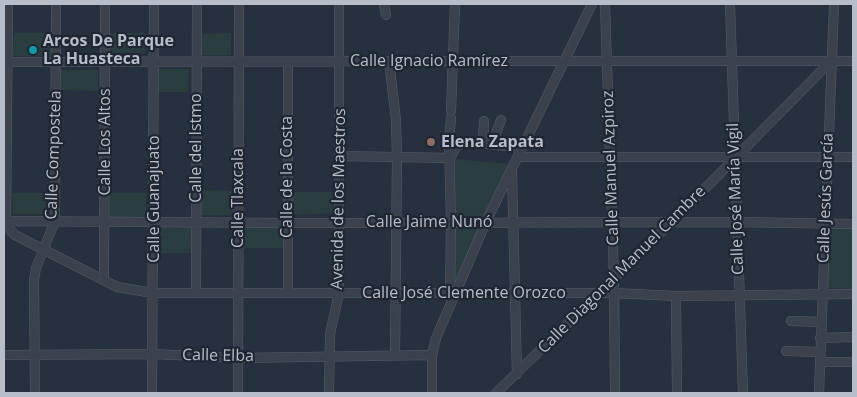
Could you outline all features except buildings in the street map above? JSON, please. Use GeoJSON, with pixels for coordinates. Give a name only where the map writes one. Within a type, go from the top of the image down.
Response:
{"type":"FeatureCollection","features":[{"type":"Feature","properties":{"kind":"street"},"geometry":{"type":"LineString","coordinates":[[5,221],[8,4]]}},
{"type":"Feature","properties":{"kind":"street","name":"Calle Compostela"},"geometry":{"type":"LineString","coordinates":[[35,393],[34,280],[36,268],[54,221],[56,4]]}},
{"type":"Feature","properties":{"kind":"street","name":"Calle Los Altos"},"geometry":{"type":"LineString","coordinates":[[104,280],[105,4]]}},
{"type":"Feature","properties":{"kind":"street","name":"Calle Guanajuato"},"geometry":{"type":"LineString","coordinates":[[152,393],[154,4]]}},
{"type":"Feature","properties":{"kind":"street","name":"Calle del Istmo"},"geometry":{"type":"LineString","coordinates":[[196,292],[197,4]]}},
{"type":"Feature","properties":{"kind":"street","name":"Calle Tlaxcala"},"geometry":{"type":"LineString","coordinates":[[238,393],[239,4]]}},
{"type":"Feature","properties":{"kind":"street","name":"Avenida de los Maestros"},"geometry":{"type":"LineString","coordinates":[[329,393],[330,334],[339,293],[339,4]]}},
{"type":"Feature","properties":{"kind":"street"},"geometry":{"type":"LineString","coordinates":[[384,4],[386,15]]}},
{"type":"Feature","properties":{"kind":"street"},"geometry":{"type":"LineString","coordinates":[[453,293],[450,158],[455,4]]}},
{"type":"Feature","properties":{"kind":"street"},"geometry":{"type":"LineString","coordinates":[[432,393],[432,355],[436,338],[450,307],[453,293],[592,4]]}},
{"type":"Feature","properties":{"kind":"street","name":"Calle Manuel Azpiroz"},"geometry":{"type":"LineString","coordinates":[[605,4],[614,278],[615,393]]}},
{"type":"Feature","properties":{"kind":"street","name":"Calle José María Vigil"},"geometry":{"type":"LineString","coordinates":[[730,4],[743,393]]}},
{"type":"Feature","properties":{"kind":"street","name":"Calle Jesús García"},"geometry":{"type":"LineString","coordinates":[[819,393],[834,4]]}},
{"type":"Feature","properties":{"kind":"street"},"geometry":{"type":"LineString","coordinates":[[389,61],[396,120],[397,157],[395,356]]}},
{"type":"Feature","properties":{"kind":"street","name":"Calle Diagonal Manuel Cambre"},"geometry":{"type":"LineString","coordinates":[[496,393],[671,223],[831,61]]}},
{"type":"Feature","properties":{"kind":"street","name":"Calle Ignacio Ramírez"},"geometry":{"type":"LineString","coordinates":[[6,62],[853,61]]}},
{"type":"Feature","properties":{"kind":"street","name":"Calle de la Costa"},"geometry":{"type":"LineString","coordinates":[[288,62],[288,293]]}},
{"type":"Feature","properties":{"kind":"street"},"geometry":{"type":"LineString","coordinates":[[487,143],[502,120]]}},
{"type":"Feature","properties":{"kind":"street"},"geometry":{"type":"LineString","coordinates":[[484,122],[487,143]]}},
{"type":"Feature","properties":{"kind":"street"},"geometry":{"type":"LineString","coordinates":[[450,158],[461,143],[487,143],[516,147]]}},
{"type":"Feature","properties":{"kind":"street"},"geometry":{"type":"LineString","coordinates":[[340,156],[450,158]]}},
{"type":"Feature","properties":{"kind":"street"},"geometry":{"type":"LineString","coordinates":[[519,157],[853,157]]}},
{"type":"Feature","properties":{"kind":"street"},"geometry":{"type":"LineString","coordinates":[[512,170],[517,374]]}},
{"type":"Feature","properties":{"kind":"street","name":"Calle Jaime Nunó"},"geometry":{"type":"LineString","coordinates":[[5,221],[287,223],[737,222],[853,224]]}},
{"type":"Feature","properties":{"kind":"street","name":"Calle José Clemente Orozco"},"geometry":{"type":"LineString","coordinates":[[5,221],[15,235],[117,287],[153,292],[614,293],[676,296],[853,294]]}},
{"type":"Feature","properties":{"kind":"street"},"geometry":{"type":"LineString","coordinates":[[676,296],[677,393]]}},
{"type":"Feature","properties":{"kind":"street"},"geometry":{"type":"LineString","coordinates":[[791,321],[821,322]]}},
{"type":"Feature","properties":{"kind":"street"},"geometry":{"type":"LineString","coordinates":[[820,338],[853,337]]}},
{"type":"Feature","properties":{"kind":"street"},"geometry":{"type":"LineString","coordinates":[[786,351],[820,352]]}},
{"type":"Feature","properties":{"kind":"street","name":"Calle Elba"},"geometry":{"type":"LineString","coordinates":[[4,355],[153,354],[238,358],[432,355]]}},
{"type":"Feature","properties":{"kind":"street"},"geometry":{"type":"LineString","coordinates":[[820,362],[853,362]]}},
{"type":"Feature","properties":{"kind":"green space"},"geometry":{"type":"Polygon","coordinates":[[[14,33],[51,33],[51,56],[13,56],[14,33]]]}},
{"type":"Feature","properties":{"kind":"green space"},"geometry":{"type":"Polygon","coordinates":[[[110,33],[145,33],[145,53],[110,53],[110,33]]]}},
{"type":"Feature","properties":{"kind":"green space"},"geometry":{"type":"Polygon","coordinates":[[[231,33],[231,55],[200,55],[200,34],[231,33]]]}},
{"type":"Feature","properties":{"kind":"green space"},"geometry":{"type":"Polygon","coordinates":[[[158,69],[189,69],[188,92],[158,92],[158,69]]]}},
{"type":"Feature","properties":{"kind":"green space"},"geometry":{"type":"Polygon","coordinates":[[[61,70],[98,70],[98,91],[61,90],[61,70]]]}},
{"type":"Feature","properties":{"kind":"green space"},"geometry":{"type":"Polygon","coordinates":[[[454,159],[510,164],[485,217],[456,216],[454,159]]]}},
{"type":"Feature","properties":{"kind":"green space"},"geometry":{"type":"Polygon","coordinates":[[[200,190],[234,191],[233,215],[200,215],[200,190]]]}},
{"type":"Feature","properties":{"kind":"green space"},"geometry":{"type":"Polygon","coordinates":[[[292,192],[333,192],[333,213],[292,215],[292,192]]]}},
{"type":"Feature","properties":{"kind":"green space"},"geometry":{"type":"Polygon","coordinates":[[[12,193],[48,193],[48,214],[13,214],[12,193]]]}},
{"type":"Feature","properties":{"kind":"green space"},"geometry":{"type":"Polygon","coordinates":[[[108,193],[146,193],[146,217],[108,217],[108,193]]]}},
{"type":"Feature","properties":{"kind":"green space"},"geometry":{"type":"Polygon","coordinates":[[[159,225],[192,225],[193,253],[159,253],[159,225]]]}},
{"type":"Feature","properties":{"kind":"green space"},"geometry":{"type":"Polygon","coordinates":[[[283,225],[283,248],[244,248],[243,226],[283,225]]]}},
{"type":"Feature","properties":{"kind":"green space"},"geometry":{"type":"Polygon","coordinates":[[[455,225],[482,225],[453,291],[455,225]]]}},
{"type":"Feature","properties":{"kind":"green space"},"geometry":{"type":"Polygon","coordinates":[[[829,228],[853,228],[853,289],[825,288],[829,228]]]}},
{"type":"Feature","properties":{"kind":"place","name":"Arcos De Parque La Huasteca"},"geometry":{"type":"Point","coordinates":[33,50]}},
{"type":"Feature","properties":{"kind":"place","name":"Elena Zapata"},"geometry":{"type":"Point","coordinates":[431,142]}}]}
